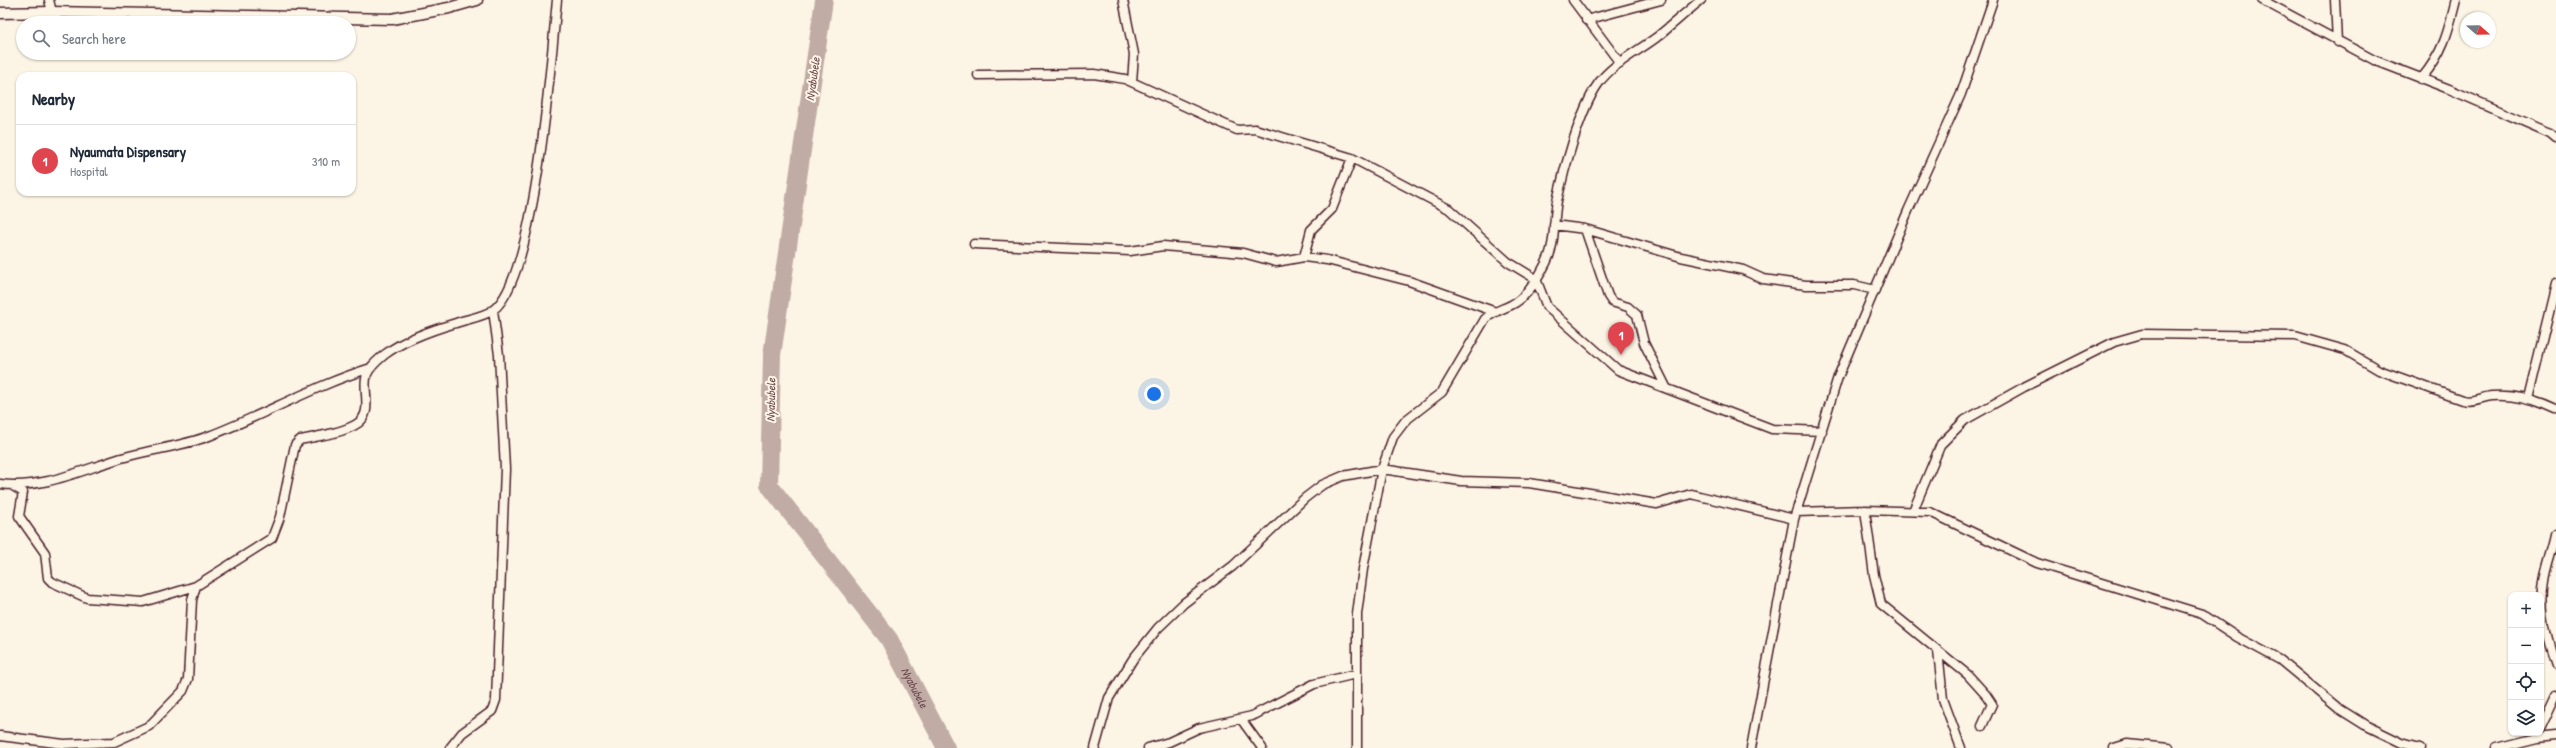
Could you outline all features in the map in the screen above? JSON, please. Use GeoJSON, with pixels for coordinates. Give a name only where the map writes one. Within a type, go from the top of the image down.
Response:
{"type":"FeatureCollection","features":[{"type":"Feature","properties":{"kind":"street"},"geometry":{"type":"LineString","coordinates":[[49,0],[52,12]]}},
{"type":"Feature","properties":{"kind":"street"},"geometry":{"type":"LineString","coordinates":[[356,18],[392,19],[449,8],[477,0]]}},
{"type":"Feature","properties":{"kind":"street"},"geometry":{"type":"LineString","coordinates":[[0,484],[12,486],[22,490],[19,516],[45,553],[48,578],[52,582],[88,598],[143,602],[196,586],[272,538],[280,517],[295,445],[300,440],[356,425],[367,410],[366,377],[371,368],[385,354],[412,338],[493,310],[506,294],[516,272],[529,220],[541,153],[557,0]]}},
{"type":"Feature","properties":{"kind":"street"},"geometry":{"type":"LineString","coordinates":[[1123,0],[1134,54],[1132,82]]}},
{"type":"Feature","properties":{"kind":"street"},"geometry":{"type":"LineString","coordinates":[[1573,0],[1586,20],[1620,63]]}},
{"type":"Feature","properties":{"kind":"street"},"geometry":{"type":"LineString","coordinates":[[1586,20],[1661,0]]}},
{"type":"Feature","properties":{"kind":"street"},"geometry":{"type":"LineString","coordinates":[[1356,748],[1358,704],[1356,674],[1357,614],[1362,569],[1382,469],[1393,437],[1406,420],[1442,392],[1485,319],[1493,311],[1512,304],[1520,299],[1536,279],[1546,263],[1552,247],[1557,201],[1587,101],[1607,72],[1701,0]]}},
{"type":"Feature","properties":{"kind":"street"},"geometry":{"type":"LineString","coordinates":[[1751,748],[1795,516],[1838,377],[1961,94],[1993,0]]}},
{"type":"Feature","properties":{"kind":"street"},"geometry":{"type":"LineString","coordinates":[[2262,0],[2337,42],[2421,79],[2472,99],[2556,138]]}},
{"type":"Feature","properties":{"kind":"street"},"geometry":{"type":"LineString","coordinates":[[2335,0],[2337,42]]}},
{"type":"Feature","properties":{"kind":"street"},"geometry":{"type":"LineString","coordinates":[[2421,79],[2439,56],[2444,45],[2456,0]]}},
{"type":"Feature","properties":{"kind":"street"},"geometry":{"type":"LineString","coordinates":[[0,13],[52,12],[246,16]]}},
{"type":"Feature","properties":{"kind":"street"},"geometry":{"type":"LineString","coordinates":[[978,75],[1094,74],[1132,82],[1177,104],[1237,130],[1255,129],[1352,158],[1449,209],[1508,262],[1536,279],[1547,307],[1591,345],[1605,361],[1618,370],[1666,387],[1772,429],[1822,431]]}},
{"type":"Feature","properties":{"kind":"street"},"geometry":{"type":"LineString","coordinates":[[1304,257],[1311,230],[1332,209],[1352,158]]}},
{"type":"Feature","properties":{"kind":"street"},"geometry":{"type":"LineString","coordinates":[[1554,225],[1585,229],[1681,257],[1743,270],[1763,279],[1806,285],[1854,285],[1875,290]]}},
{"type":"Feature","properties":{"kind":"street"},"geometry":{"type":"LineString","coordinates":[[1585,229],[1608,296],[1612,302],[1628,307],[1637,315],[1644,343],[1666,387]]}},
{"type":"Feature","properties":{"kind":"street"},"geometry":{"type":"LineString","coordinates":[[974,244],[1130,251],[1163,246],[1243,253],[1276,262],[1304,257],[1379,272],[1493,311]]}},
{"type":"Feature","properties":{"kind":"street"},"geometry":{"type":"LineString","coordinates":[[2528,399],[2556,284]]}},
{"type":"Feature","properties":{"kind":"street"},"geometry":{"type":"LineString","coordinates":[[450,748],[462,733],[492,711],[496,700],[505,469],[499,355],[493,310]]}},
{"type":"Feature","properties":{"kind":"street"},"geometry":{"type":"LineString","coordinates":[[1913,511],[1941,444],[1965,420],[2024,387],[2114,342],[2142,334],[2295,336],[2345,350],[2379,370],[2462,400],[2472,402],[2492,396],[2528,399],[2556,410]]}},
{"type":"Feature","properties":{"kind":"street"},"geometry":{"type":"LineString","coordinates":[[12,486],[58,480],[112,460],[207,437],[274,409],[328,382],[371,368]]}},
{"type":"Feature","properties":{"kind":"street"},"geometry":{"type":"LineString","coordinates":[[1095,748],[1109,698],[1133,660],[1158,628],[1184,603],[1233,566],[1322,486],[1343,476],[1382,469],[1461,481],[1529,483],[1657,504],[1691,494],[1795,516],[1865,510],[1913,511],[1939,515],[2038,563],[2202,614],[2237,637],[2280,660],[2338,708],[2358,721],[2407,746],[2420,748]]}},
{"type":"Feature","properties":{"kind":"street"},"geometry":{"type":"LineString","coordinates":[[1865,510],[1874,574],[1881,604],[1968,675],[1986,695],[1992,704],[1982,726]]}},
{"type":"Feature","properties":{"kind":"street"},"geometry":{"type":"LineString","coordinates":[[2556,534],[2543,584],[2542,604],[2548,638],[2556,665]]}},
{"type":"Feature","properties":{"kind":"street"},"geometry":{"type":"LineString","coordinates":[[0,736],[64,744],[114,742],[149,726],[183,691],[188,679],[192,600],[196,586]]}},
{"type":"Feature","properties":{"kind":"street"},"geometry":{"type":"LineString","coordinates":[[1938,652],[1943,699],[1961,748]]}},
{"type":"Feature","properties":{"kind":"street"},"geometry":{"type":"LineString","coordinates":[[1148,748],[1169,742],[1200,728],[1242,719],[1268,709],[1314,684],[1356,674]]}},
{"type":"Feature","properties":{"kind":"street"},"geometry":{"type":"LineString","coordinates":[[2544,721],[2556,695]]}},
{"type":"Feature","properties":{"kind":"street"},"geometry":{"type":"LineString","coordinates":[[1242,719],[1262,748]]}},
{"type":"Feature","properties":{"kind":"street"},"geometry":{"type":"LineString","coordinates":[[2496,748],[2537,736]]}},
{"type":"Feature","properties":{"kind":"street"},"geometry":{"type":"LineString","coordinates":[[2544,736],[2556,736]]}},
{"type":"Feature","properties":{"kind":"street"},"geometry":{"type":"LineString","coordinates":[[2114,748],[2127,744],[2170,748]]}},
{"type":"Feature","properties":{"kind":"waterway","name":"Nyabubele"},"geometry":{"type":"LineString","coordinates":[[824,0],[772,355],[769,485],[889,639],[946,748]]}},
{"type":"Feature","properties":{"kind":"place","name":"Nyaumata Dispensary"},"geometry":{"type":"Point","coordinates":[1621,355]}}]}
